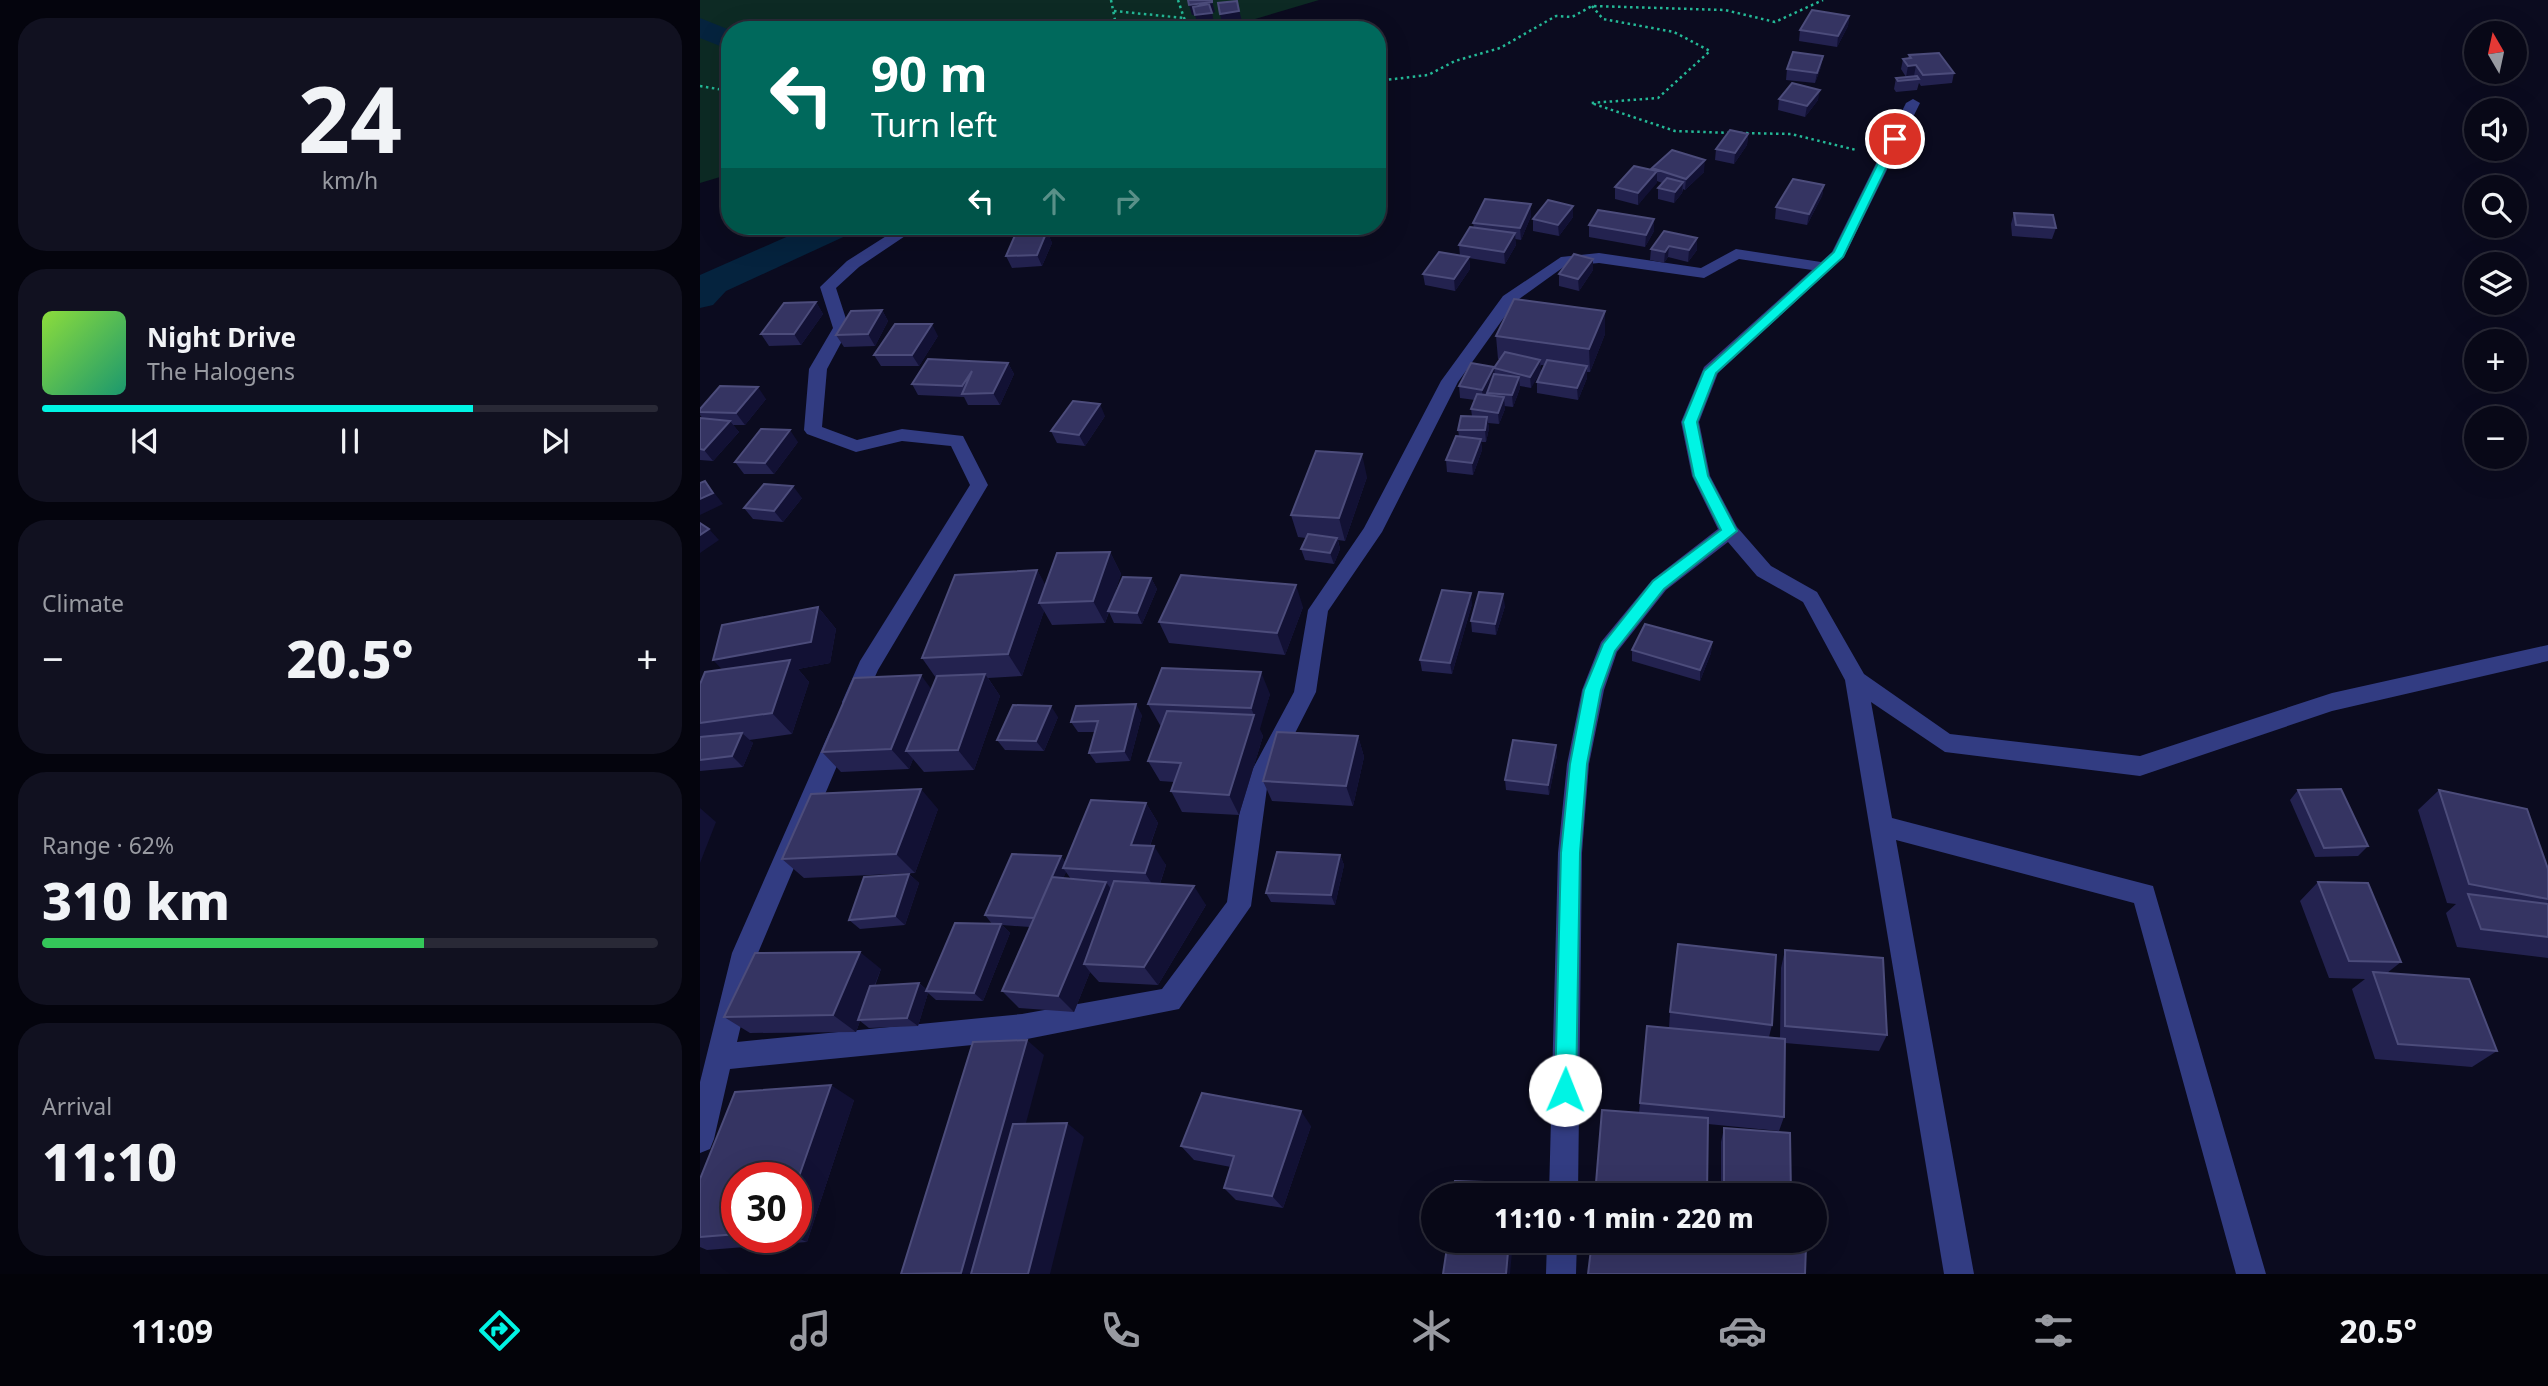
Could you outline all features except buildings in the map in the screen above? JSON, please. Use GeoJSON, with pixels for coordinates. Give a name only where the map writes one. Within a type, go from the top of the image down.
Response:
{"type":"FeatureCollection","features":[{"type":"Feature","properties":{"kind":"street"},"geometry":{"type":"LineString","coordinates":[[1913,103],[1839,254],[1710,371],[1690,422],[1701,476],[1729,531],[1764,571],[1810,597],[1856,680],[1959,1274]]}},
{"type":"Feature","properties":{"kind":"street"},"geometry":{"type":"LineString","coordinates":[[700,1139],[745,953],[868,667],[979,485],[957,440],[902,435],[856,446],[813,430],[818,369],[841,328],[828,287],[853,264],[898,235]]}},
{"type":"Feature","properties":{"kind":"street"},"geometry":{"type":"LineString","coordinates":[[720,1057],[1022,1027],[1170,1000],[1239,906],[1255,787],[1305,692],[1318,610],[1372,531],[1450,382],[1509,299],[1561,262],[1587,259],[1599,258],[1704,273],[1736,254],[1824,267]]}},
{"type":"Feature","properties":{"kind":"street"},"geometry":{"type":"LineString","coordinates":[[1563,1183],[1570,853],[1578,764],[1593,690],[1608,649],[1659,585],[1729,531]]}},
{"type":"Feature","properties":{"kind":"street"},"geometry":{"type":"LineString","coordinates":[[1856,680],[1945,743],[2140,766],[2332,702],[2548,653]]}},
{"type":"Feature","properties":{"kind":"street"},"geometry":{"type":"LineString","coordinates":[[1883,826],[2144,894],[2251,1274]]}},
{"type":"Feature","properties":{"kind":"street"},"geometry":{"type":"LineString","coordinates":[[1561,1274],[1562,1253]]}},
{"type":"Feature","properties":{"kind":"path"},"geometry":{"type":"LineString","coordinates":[[1111,0],[1116,21]]}},
{"type":"Feature","properties":{"kind":"path"},"geometry":{"type":"LineString","coordinates":[[1178,0],[1187,21]]}},
{"type":"Feature","properties":{"kind":"path"},"geometry":{"type":"LineString","coordinates":[[1386,80],[1428,75],[1455,61],[1500,48],[1556,16],[1572,17],[1592,6],[1726,10],[1774,22],[1823,0]]}},
{"type":"Feature","properties":{"kind":"path"},"geometry":{"type":"LineString","coordinates":[[1592,6],[1604,19],[1674,32],[1710,51],[1658,98],[1591,103],[1675,131],[1791,134],[1886,157]]}},
{"type":"Feature","properties":{"kind":"path"},"geometry":{"type":"LineString","coordinates":[[1114,11],[1184,18]]}},
{"type":"Feature","properties":{"kind":"path"},"geometry":{"type":"LineString","coordinates":[[700,86],[721,90]]}},
{"type":"Feature","properties":{"kind":"green space"},"geometry":{"type":"Polygon","coordinates":[[[700,0],[1319,0],[1248,21],[721,21],[721,177],[700,183],[700,0]]]}},
{"type":"Feature","properties":{"kind":"waterway"},"geometry":{"type":"LineString","coordinates":[[700,27],[721,37]]}},
{"type":"Feature","properties":{"kind":"waterway"},"geometry":{"type":"LineString","coordinates":[[700,297],[713,283],[820,235]]}},
{"type":"Feature","properties":{"kind":"route"},"geometry":{"type":"LineString","coordinates":[[1565,1090],[1570,853],[1578,764],[1593,690],[1608,649],[1659,585],[1729,531],[1701,476],[1690,422],[1710,371],[1839,254],[1895,139]]}}]}
